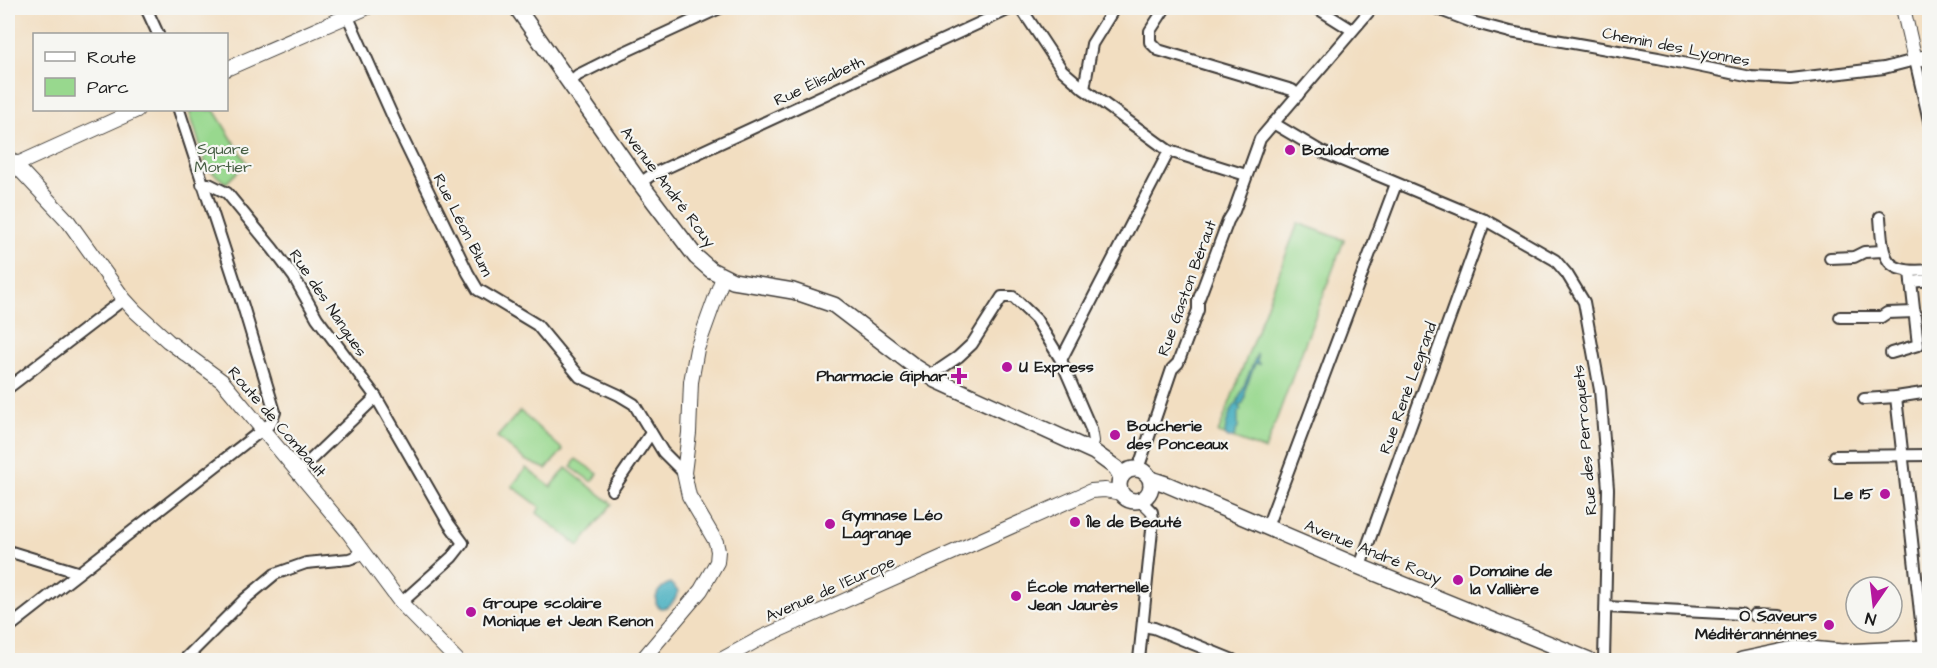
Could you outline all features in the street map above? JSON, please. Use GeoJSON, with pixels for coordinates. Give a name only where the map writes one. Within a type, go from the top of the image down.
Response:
{"type":"FeatureCollection","features":[{"type":"Feature","properties":{"kind":"main road","name":"Avenue André Rouy"},"geometry":{"type":"LineString","coordinates":[[517,8],[640,183],[696,257],[711,270],[723,277],[742,283],[793,291],[834,304],[930,376],[1092,452],[1113,454],[1130,471]]}},
{"type":"Feature","properties":{"kind":"main road"},"geometry":{"type":"LineString","coordinates":[[1145,498],[1151,490],[1150,479],[1145,472],[1130,471],[1119,485],[1121,493],[1129,500],[1145,498],[1180,490]]}},
{"type":"Feature","properties":{"kind":"main road","name":"Avenue André Rouy"},"geometry":{"type":"LineString","coordinates":[[1150,479],[1589,660]]}},
{"type":"Feature","properties":{"kind":"main road","name":"Avenue André Rouy"},"geometry":{"type":"LineString","coordinates":[[1553,646],[1569,660]]}},
{"type":"Feature","properties":{"kind":"main road"},"geometry":{"type":"LineString","coordinates":[[1742,660],[1800,648],[1842,652],[1927,648]]}},
{"type":"Feature","properties":{"kind":"street"},"geometry":{"type":"LineString","coordinates":[[146,8],[158,33]]}},
{"type":"Feature","properties":{"kind":"street"},"geometry":{"type":"LineString","coordinates":[[228,68],[346,11],[366,8]]}},
{"type":"Feature","properties":{"kind":"street"},"geometry":{"type":"LineString","coordinates":[[570,82],[578,75],[620,54],[720,8]]}},
{"type":"Feature","properties":{"kind":"street","name":"Rue Élisabeth"},"geometry":{"type":"LineString","coordinates":[[640,183],[653,174],[1012,8]]}},
{"type":"Feature","properties":{"kind":"street"},"geometry":{"type":"LineString","coordinates":[[1021,8],[1062,70],[1084,89],[1169,151],[1246,175]]}},
{"type":"Feature","properties":{"kind":"street"},"geometry":{"type":"LineString","coordinates":[[1084,89],[1092,44],[1113,10],[1111,8]]}},
{"type":"Feature","properties":{"kind":"street"},"geometry":{"type":"LineString","coordinates":[[1165,8],[1150,31],[1150,42],[1158,50],[1292,90],[1298,95]]}},
{"type":"Feature","properties":{"kind":"street"},"geometry":{"type":"LineString","coordinates":[[1317,8],[1352,30]]}},
{"type":"Feature","properties":{"kind":"street"},"geometry":{"type":"LineString","coordinates":[[1274,123],[1372,8]]}},
{"type":"Feature","properties":{"kind":"street","name":"Chemin des Lyonnes"},"geometry":{"type":"LineString","coordinates":[[1435,8],[1472,22],[1510,32],[1751,77],[1802,78],[1884,68],[1915,60]]}},
{"type":"Feature","properties":{"kind":"street"},"geometry":{"type":"LineString","coordinates":[[1903,8],[1929,125]]}},
{"type":"Feature","properties":{"kind":"street","name":"Rue Léon Blum"},"geometry":{"type":"LineString","coordinates":[[346,11],[400,133],[478,290],[537,325],[580,377],[630,401],[663,452],[684,473]]}},
{"type":"Feature","properties":{"kind":"street"},"geometry":{"type":"LineString","coordinates":[[1915,60],[1929,56]]}},
{"type":"Feature","properties":{"kind":"street"},"geometry":{"type":"LineString","coordinates":[[9,163],[22,162],[136,111]]}},
{"type":"Feature","properties":{"kind":"street"},"geometry":{"type":"LineString","coordinates":[[8,628],[273,421],[275,412],[179,111]]}},
{"type":"Feature","properties":{"kind":"street","name":"Rue Gaston Béraut"},"geometry":{"type":"LineString","coordinates":[[1130,471],[1172,369],[1178,363],[1198,310],[1198,301],[1260,139],[1274,123]]}},
{"type":"Feature","properties":{"kind":"street","name":"Rue des Perroquets"},"geometry":{"type":"LineString","coordinates":[[1274,123],[1322,152],[1485,220],[1555,260],[1567,274],[1584,303],[1600,390],[1608,489],[1604,660]]}},
{"type":"Feature","properties":{"kind":"street"},"geometry":{"type":"LineString","coordinates":[[1061,360],[1169,151]]}},
{"type":"Feature","properties":{"kind":"street","name":"Route de Combault"},"geometry":{"type":"LineString","coordinates":[[9,163],[68,221],[119,302],[222,381],[299,471],[401,603],[457,660]]}},
{"type":"Feature","properties":{"kind":"street","name":"Rue des Nangues"},"geometry":{"type":"LineString","coordinates":[[202,184],[209,184],[227,193],[294,277],[317,318],[376,397],[449,524],[463,543],[452,557],[401,603]]}},
{"type":"Feature","properties":{"kind":"street"},"geometry":{"type":"LineString","coordinates":[[1267,527],[1396,184]]}},
{"type":"Feature","properties":{"kind":"street"},"geometry":{"type":"LineString","coordinates":[[1880,217],[1882,251],[1893,267],[1910,277],[1929,280]]}},
{"type":"Feature","properties":{"kind":"street","name":"Rue René Legrand"},"geometry":{"type":"LineString","coordinates":[[1360,566],[1485,220]]}},
{"type":"Feature","properties":{"kind":"street"},"geometry":{"type":"LineString","coordinates":[[1830,258],[1854,257],[1864,252],[1882,251]]}},
{"type":"Feature","properties":{"kind":"street"},"geometry":{"type":"LineString","coordinates":[[1910,277],[1929,270]]}},
{"type":"Feature","properties":{"kind":"street"},"geometry":{"type":"LineString","coordinates":[[642,660],[701,590],[717,562],[716,542],[689,496],[684,473],[689,434],[691,382],[697,349],[723,277]]}},
{"type":"Feature","properties":{"kind":"street"},"geometry":{"type":"LineString","coordinates":[[1891,352],[1918,345],[1910,277]]}},
{"type":"Feature","properties":{"kind":"street"},"geometry":{"type":"LineString","coordinates":[[930,376],[958,357],[972,344],[1002,297],[1013,297],[1036,319],[1061,360],[1091,429],[1092,452]]}},
{"type":"Feature","properties":{"kind":"street"},"geometry":{"type":"LineString","coordinates":[[8,388],[119,302]]}},
{"type":"Feature","properties":{"kind":"street"},"geometry":{"type":"LineString","coordinates":[[1840,316],[1881,316],[1887,313],[1915,312]]}},
{"type":"Feature","properties":{"kind":"street"},"geometry":{"type":"LineString","coordinates":[[1864,399],[1896,398],[1929,393]]}},
{"type":"Feature","properties":{"kind":"street"},"geometry":{"type":"LineString","coordinates":[[299,471],[376,397]]}},
{"type":"Feature","properties":{"kind":"street"},"geometry":{"type":"LineString","coordinates":[[1896,398],[1927,648]]}},
{"type":"Feature","properties":{"kind":"street"},"geometry":{"type":"LineString","coordinates":[[612,490],[651,433]]}},
{"type":"Feature","properties":{"kind":"street"},"geometry":{"type":"LineString","coordinates":[[1835,456],[1929,455]]}},
{"type":"Feature","properties":{"kind":"street","name":"Avenue de l'Europe"},"geometry":{"type":"LineString","coordinates":[[721,660],[763,637],[1091,491],[1105,490],[1121,493]]}},
{"type":"Feature","properties":{"kind":"street"},"geometry":{"type":"LineString","coordinates":[[1139,660],[1153,516],[1145,498]]}},
{"type":"Feature","properties":{"kind":"street"},"geometry":{"type":"LineString","coordinates":[[8,551],[77,572]]}},
{"type":"Feature","properties":{"kind":"street"},"geometry":{"type":"LineString","coordinates":[[186,660],[245,599],[274,574],[306,562],[349,559],[363,554]]}},
{"type":"Feature","properties":{"kind":"street"},"geometry":{"type":"LineString","coordinates":[[1606,607],[1741,614]]}},
{"type":"Feature","properties":{"kind":"street"},"geometry":{"type":"LineString","coordinates":[[1754,615],[1779,616]]}},
{"type":"Feature","properties":{"kind":"street"},"geometry":{"type":"LineString","coordinates":[[1143,626],[1154,628],[1233,660]]}},
{"type":"Feature","properties":{"kind":"green space","name":"Square Mortier"},"geometry":{"type":"Polygon","coordinates":[[[189,111],[215,111],[247,163],[226,183],[207,168],[189,111]]]}},
{"type":"Feature","properties":{"kind":"green space"},"geometry":{"type":"Polygon","coordinates":[[[1298,223],[1344,240],[1265,450],[1218,433],[1298,223]]]}},
{"type":"Feature","properties":{"kind":"green space"},"geometry":{"type":"Polygon","coordinates":[[[520,411],[563,450],[546,469],[525,460],[497,437],[520,411]]]}},
{"type":"Feature","properties":{"kind":"green space"},"geometry":{"type":"Polygon","coordinates":[[[576,459],[598,474],[592,482],[571,467],[576,459]]]}},
{"type":"Feature","properties":{"kind":"green space"},"geometry":{"type":"Polygon","coordinates":[[[526,468],[551,487],[566,468],[612,504],[579,546],[537,513],[540,507],[512,486],[526,468]]]}},
{"type":"Feature","properties":{"kind":"water"},"geometry":{"type":"Polygon","coordinates":[[[1257,354],[1257,361],[1260,365],[1255,364],[1246,387],[1243,404],[1239,406],[1241,410],[1238,412],[1238,427],[1233,438],[1228,438],[1225,435],[1228,418],[1237,403],[1257,354]]]}},
{"type":"Feature","properties":{"kind":"water"},"geometry":{"type":"Polygon","coordinates":[[[670,583],[678,591],[676,598],[669,605],[659,608],[656,603],[657,593],[670,583]]]}},
{"type":"Feature","properties":{"kind":"place","name":"Boulodrome"},"geometry":{"type":"Point","coordinates":[1290,150]}},
{"type":"Feature","properties":{"kind":"place","name":"U Express"},"geometry":{"type":"Point","coordinates":[1007,367]}},
{"type":"Feature","properties":{"kind":"place","name":"Pharmacie Giphar"},"geometry":{"type":"Point","coordinates":[959,376]}},
{"type":"Feature","properties":{"kind":"place","name":"Boucherie des Ponceaux"},"geometry":{"type":"Point","coordinates":[1115,435]}},
{"type":"Feature","properties":{"kind":"place","name":"Le 15"},"geometry":{"type":"Point","coordinates":[1885,494]}},
{"type":"Feature","properties":{"kind":"place","name":"Île de Beauté"},"geometry":{"type":"Point","coordinates":[1075,522]}},
{"type":"Feature","properties":{"kind":"place","name":"Gymnase Léo Lagrange"},"geometry":{"type":"Point","coordinates":[830,524]}},
{"type":"Feature","properties":{"kind":"place","name":"Domaine de la Vallière"},"geometry":{"type":"Point","coordinates":[1458,580]}},
{"type":"Feature","properties":{"kind":"place","name":"École maternelle Jean Jaurès"},"geometry":{"type":"Point","coordinates":[1016,596]}},
{"type":"Feature","properties":{"kind":"place","name":"Groupe scolaire Monique et Jean Renon"},"geometry":{"type":"Point","coordinates":[471,612]}},
{"type":"Feature","properties":{"kind":"place","name":"O Saveurs Méditérannénnes"},"geometry":{"type":"Point","coordinates":[1829,625]}}]}
